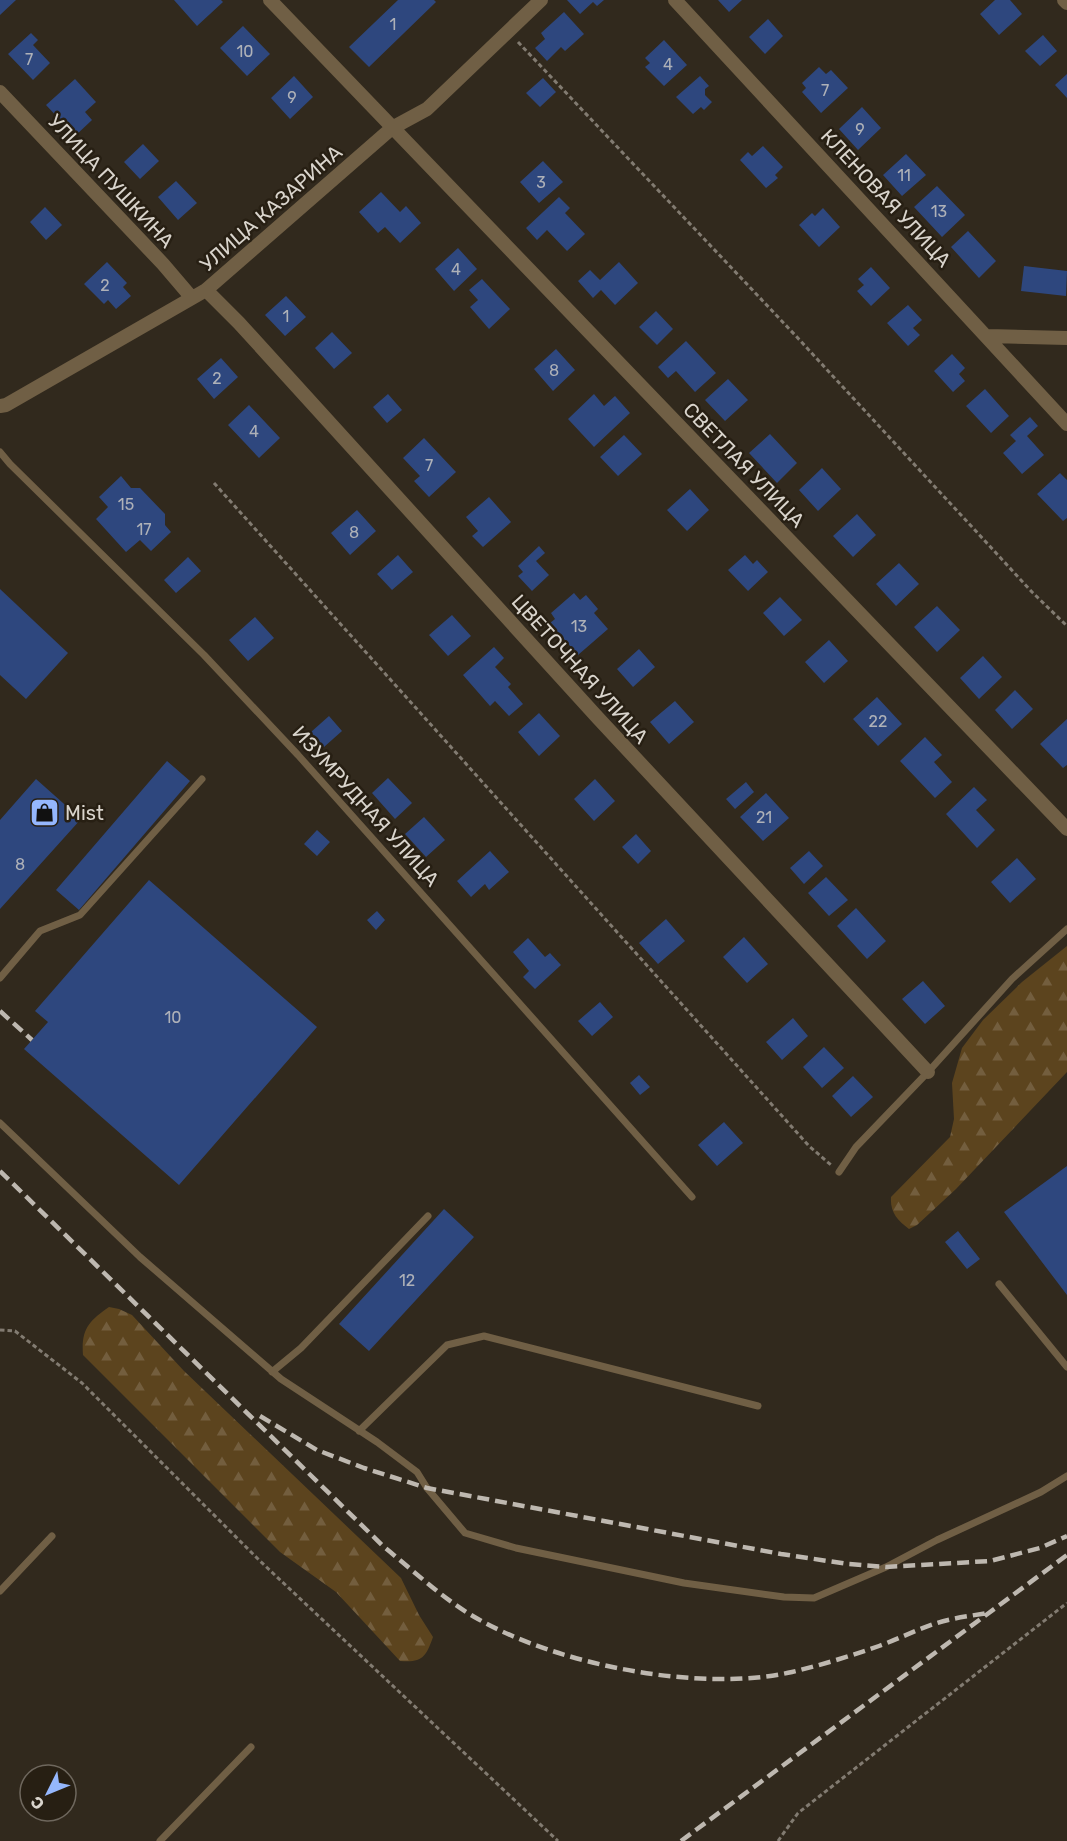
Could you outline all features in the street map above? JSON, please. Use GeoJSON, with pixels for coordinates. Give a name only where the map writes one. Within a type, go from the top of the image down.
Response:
{"type":"FeatureCollection","features":[{"type":"Feature","properties":{"kind":"street","name":"СВЕТЛАЯ УЛИЦА"},"geometry":{"type":"LineString","coordinates":[[270,0],[1067,830]]}},
{"type":"Feature","properties":{"kind":"street","name":"УЛИЦА КАЗАРИНА"},"geometry":{"type":"LineString","coordinates":[[0,406],[6,405],[206,290],[392,128],[427,109],[541,0]]}},
{"type":"Feature","properties":{"kind":"street","name":"КЛЕНОВАЯ УЛИЦА"},"geometry":{"type":"LineString","coordinates":[[675,0],[1067,423]]}},
{"type":"Feature","properties":{"kind":"street"},"geometry":{"type":"LineString","coordinates":[[1064,0],[1067,3]]}},
{"type":"Feature","properties":{"kind":"street","name":"УЛИЦА ПУШКИНА"},"geometry":{"type":"LineString","coordinates":[[0,92],[156,256],[192,298]]}},
{"type":"Feature","properties":{"kind":"street","name":"ЦВЕТОЧНАЯ УЛИЦА"},"geometry":{"type":"LineString","coordinates":[[206,290],[239,323],[606,727],[928,1072]]}},
{"type":"Feature","properties":{"kind":"street"},"geometry":{"type":"LineString","coordinates":[[988,336],[1067,338]]}},
{"type":"Feature","properties":{"kind":"lane","name":"ИЗУМРУДНАЯ УЛИЦА"},"geometry":{"type":"LineString","coordinates":[[0,452],[204,655],[298,755],[692,1197]]}},
{"type":"Feature","properties":{"kind":"lane"},"geometry":{"type":"LineString","coordinates":[[0,978],[40,931],[80,915],[202,779]]}},
{"type":"Feature","properties":{"kind":"lane"},"geometry":{"type":"LineString","coordinates":[[839,1172],[856,1147],[1012,979],[1067,928]]}},
{"type":"Feature","properties":{"kind":"lane"},"geometry":{"type":"LineString","coordinates":[[0,1123],[140,1257],[272,1372],[417,1472],[427,1488],[465,1533],[516,1548],[684,1583],[784,1597],[814,1598],[886,1567],[937,1540],[1041,1492],[1067,1476]]}},
{"type":"Feature","properties":{"kind":"lane"},"geometry":{"type":"LineString","coordinates":[[272,1372],[301,1348],[428,1216]]}},
{"type":"Feature","properties":{"kind":"lane"},"geometry":{"type":"LineString","coordinates":[[999,1284],[1067,1367]]}},
{"type":"Feature","properties":{"kind":"lane"},"geometry":{"type":"LineString","coordinates":[[359,1431],[447,1345],[484,1336],[758,1406]]}},
{"type":"Feature","properties":{"kind":"lane"},"geometry":{"type":"LineString","coordinates":[[0,1591],[52,1536]]}},
{"type":"Feature","properties":{"kind":"lane"},"geometry":{"type":"LineString","coordinates":[[160,1841],[251,1748]]}},
{"type":"Feature","properties":{"kind":"path"},"geometry":{"type":"LineString","coordinates":[[508,31],[795,335],[1032,592],[1067,626]]}},
{"type":"Feature","properties":{"kind":"path"},"geometry":{"type":"LineString","coordinates":[[214,483],[809,1146],[839,1172]]}},
{"type":"Feature","properties":{"kind":"path"},"geometry":{"type":"LineString","coordinates":[[0,1330],[15,1331],[82,1383],[260,1561],[558,1841]]}},
{"type":"Feature","properties":{"kind":"path"},"geometry":{"type":"LineString","coordinates":[[778,1841],[798,1813],[1067,1603]]}},
{"type":"Feature","properties":{"kind":"green space"},"geometry":{"type":"Polygon","coordinates":[[[1067,946],[1067,1072],[956,1189],[917,1225],[909,1229],[895,1215],[891,1197],[950,1137],[954,1119],[952,1083],[962,1048],[983,1020],[1022,982],[1067,946]]]}},
{"type":"Feature","properties":{"kind":"green space"},"geometry":{"type":"Polygon","coordinates":[[[109,1307],[132,1315],[184,1371],[401,1578],[419,1615],[433,1637],[422,1657],[413,1661],[400,1661],[336,1592],[280,1552],[83,1355],[83,1338],[88,1326],[109,1307]]]}},
{"type":"Feature","properties":{"kind":"building"},"geometry":{"type":"Polygon","coordinates":[[[0,0],[16,0],[0,15],[0,0]]]}},
{"type":"Feature","properties":{"kind":"building"},"geometry":{"type":"Polygon","coordinates":[[[174,0],[221,0],[223,2],[197,26],[174,0]]]}},
{"type":"Feature","properties":{"kind":"building"},"geometry":{"type":"Polygon","coordinates":[[[398,0],[434,0],[436,2],[369,67],[349,47],[398,0]]]}},
{"type":"Feature","properties":{"kind":"building"},"geometry":{"type":"Polygon","coordinates":[[[567,0],[604,0],[597,6],[593,2],[580,14],[567,0]]]}},
{"type":"Feature","properties":{"kind":"building"},"geometry":{"type":"Polygon","coordinates":[[[718,0],[742,0],[729,12],[718,0]]]}},
{"type":"Feature","properties":{"kind":"building"},"geometry":{"type":"Polygon","coordinates":[[[995,0],[1010,0],[1022,14],[999,35],[980,14],[995,0]]]}},
{"type":"Feature","properties":{"kind":"building"},"geometry":{"type":"Polygon","coordinates":[[[564,12],[584,34],[565,51],[561,47],[547,61],[535,48],[545,39],[541,33],[564,12]]]}},
{"type":"Feature","properties":{"kind":"building"},"geometry":{"type":"Polygon","coordinates":[[[768,19],[783,36],[765,54],[749,37],[768,19]]]}},
{"type":"Feature","properties":{"kind":"building"},"geometry":{"type":"Polygon","coordinates":[[[243,26],[270,54],[247,76],[220,48],[243,26]]]}},
{"type":"Feature","properties":{"kind":"building"},"geometry":{"type":"Polygon","coordinates":[[[31,33],[38,40],[33,45],[50,63],[33,80],[8,54],[31,33]]]}},
{"type":"Feature","properties":{"kind":"building"},"geometry":{"type":"Polygon","coordinates":[[[1043,35],[1057,51],[1040,66],[1025,51],[1043,35]]]}},
{"type":"Feature","properties":{"kind":"building"},"geometry":{"type":"Polygon","coordinates":[[[664,40],[687,65],[664,86],[645,67],[650,63],[645,58],[664,40]]]}},
{"type":"Feature","properties":{"kind":"building"},"geometry":{"type":"Polygon","coordinates":[[[819,67],[826,74],[831,70],[848,88],[821,113],[802,92],[806,88],[802,83],[819,67]]]}},
{"type":"Feature","properties":{"kind":"building"},"geometry":{"type":"Polygon","coordinates":[[[1067,74],[1067,98],[1055,85],[1067,74]]]}},
{"type":"Feature","properties":{"kind":"building"},"geometry":{"type":"Polygon","coordinates":[[[294,76],[313,97],[290,119],[271,98],[294,76]]]}},
{"type":"Feature","properties":{"kind":"building"},"geometry":{"type":"Polygon","coordinates":[[[700,76],[709,86],[705,89],[705,95],[712,102],[704,110],[701,107],[693,114],[676,97],[700,76]]]}},
{"type":"Feature","properties":{"kind":"building"},"geometry":{"type":"Polygon","coordinates":[[[543,78],[556,92],[540,107],[526,93],[543,78]]]}},
{"type":"Feature","properties":{"kind":"building"},"geometry":{"type":"Polygon","coordinates":[[[75,79],[96,102],[85,112],[92,120],[75,136],[46,105],[75,79]]]}},
{"type":"Feature","properties":{"kind":"building"},"geometry":{"type":"Polygon","coordinates":[[[862,107],[881,128],[858,150],[839,129],[862,107]]]}},
{"type":"Feature","properties":{"kind":"building"},"geometry":{"type":"Polygon","coordinates":[[[143,144],[159,161],[140,179],[124,162],[143,144]]]}},
{"type":"Feature","properties":{"kind":"building"},"geometry":{"type":"Polygon","coordinates":[[[763,146],[783,167],[775,175],[778,178],[766,188],[740,160],[748,152],[752,156],[763,146]]]}},
{"type":"Feature","properties":{"kind":"building"},"geometry":{"type":"Polygon","coordinates":[[[906,154],[926,175],[902,196],[883,175],[906,154]]]}},
{"type":"Feature","properties":{"kind":"building"},"geometry":{"type":"Polygon","coordinates":[[[543,161],[563,182],[539,203],[520,182],[543,161]]]}},
{"type":"Feature","properties":{"kind":"building"},"geometry":{"type":"Polygon","coordinates":[[[176,181],[197,203],[178,220],[158,197],[176,181]]]}},
{"type":"Feature","properties":{"kind":"building"},"geometry":{"type":"Polygon","coordinates":[[[937,186],[965,215],[942,237],[914,207],[937,186]]]}},
{"type":"Feature","properties":{"kind":"building"},"geometry":{"type":"Polygon","coordinates":[[[381,192],[400,212],[406,206],[421,223],[400,243],[385,227],[378,233],[359,212],[381,192]]]}},
{"type":"Feature","properties":{"kind":"building"},"geometry":{"type":"Polygon","coordinates":[[[559,197],[570,208],[565,213],[585,234],[567,251],[547,230],[537,240],[526,228],[559,197]]]}},
{"type":"Feature","properties":{"kind":"building"},"geometry":{"type":"Polygon","coordinates":[[[45,207],[62,225],[46,240],[30,222],[45,207]]]}},
{"type":"Feature","properties":{"kind":"building"},"geometry":{"type":"Polygon","coordinates":[[[823,208],[840,227],[819,247],[799,225],[812,213],[815,216],[823,208]]]}},
{"type":"Feature","properties":{"kind":"building"},"geometry":{"type":"Polygon","coordinates":[[[968,231],[996,261],[979,278],[951,247],[968,231]]]}},
{"type":"Feature","properties":{"kind":"building"},"geometry":{"type":"Polygon","coordinates":[[[458,248],[477,269],[454,291],[435,269],[458,248]]]}},
{"type":"Feature","properties":{"kind":"building"},"geometry":{"type":"Polygon","coordinates":[[[107,262],[127,283],[123,287],[131,296],[116,309],[108,300],[104,304],[84,284],[107,262]]]}},
{"type":"Feature","properties":{"kind":"building"},"geometry":{"type":"Polygon","coordinates":[[[619,262],[638,283],[615,305],[601,290],[593,298],[578,281],[590,270],[600,280],[619,262]]]}},
{"type":"Feature","properties":{"kind":"building"},"geometry":{"type":"Polygon","coordinates":[[[1024,266],[1067,271],[1066,296],[1021,291],[1024,266]]]}},
{"type":"Feature","properties":{"kind":"building"},"geometry":{"type":"Polygon","coordinates":[[[871,267],[890,288],[871,306],[857,291],[864,285],[858,279],[871,267]]]}},
{"type":"Feature","properties":{"kind":"building"},"geometry":{"type":"Polygon","coordinates":[[[482,279],[510,309],[489,329],[470,307],[478,300],[469,290],[482,279]]]}},
{"type":"Feature","properties":{"kind":"building"},"geometry":{"type":"Polygon","coordinates":[[[286,296],[306,317],[285,336],[265,315],[286,296]]]}},
{"type":"Feature","properties":{"kind":"building"},"geometry":{"type":"Polygon","coordinates":[[[908,305],[922,320],[913,328],[920,335],[908,346],[887,323],[908,305]]]}},
{"type":"Feature","properties":{"kind":"building"},"geometry":{"type":"Polygon","coordinates":[[[656,311],[673,329],[657,345],[639,327],[656,311]]]}},
{"type":"Feature","properties":{"kind":"building"},"geometry":{"type":"Polygon","coordinates":[[[332,332],[352,353],[334,369],[315,348],[332,332]]]}},
{"type":"Feature","properties":{"kind":"building"},"geometry":{"type":"Polygon","coordinates":[[[686,341],[716,373],[695,392],[676,371],[668,378],[658,367],[686,341]]]}},
{"type":"Feature","properties":{"kind":"building"},"geometry":{"type":"Polygon","coordinates":[[[556,349],[575,370],[553,391],[534,369],[556,349]]]}},
{"type":"Feature","properties":{"kind":"building"},"geometry":{"type":"Polygon","coordinates":[[[952,354],[965,368],[959,374],[965,381],[953,392],[934,371],[952,354]]]}},
{"type":"Feature","properties":{"kind":"building"},"geometry":{"type":"Polygon","coordinates":[[[221,358],[238,377],[214,399],[197,379],[221,358]]]}},
{"type":"Feature","properties":{"kind":"building"},"geometry":{"type":"Polygon","coordinates":[[[728,379],[748,400],[725,421],[705,400],[728,379]]]}},
{"type":"Feature","properties":{"kind":"building"},"geometry":{"type":"Polygon","coordinates":[[[985,389],[1009,416],[991,433],[966,406],[985,389]]]}},
{"type":"Feature","properties":{"kind":"building"},"geometry":{"type":"Polygon","coordinates":[[[388,394],[402,410],[387,423],[373,407],[388,394]]]}},
{"type":"Feature","properties":{"kind":"building"},"geometry":{"type":"Polygon","coordinates":[[[594,394],[604,406],[615,396],[630,413],[594,447],[568,419],[594,394]]]}},
{"type":"Feature","properties":{"kind":"building"},"geometry":{"type":"Polygon","coordinates":[[[249,405],[280,438],[259,458],[228,425],[249,405]]]}},
{"type":"Feature","properties":{"kind":"building"},"geometry":{"type":"Polygon","coordinates":[[[1030,417],[1038,426],[1027,436],[1044,455],[1022,474],[1003,453],[1016,441],[1010,435],[1030,417]]]}},
{"type":"Feature","properties":{"kind":"building"},"geometry":{"type":"Polygon","coordinates":[[[770,434],[797,463],[777,483],[749,453],[770,434]]]}},
{"type":"Feature","properties":{"kind":"building"},"geometry":{"type":"Polygon","coordinates":[[[624,435],[642,454],[618,476],[600,457],[624,435]]]}},
{"type":"Feature","properties":{"kind":"building"},"geometry":{"type":"Polygon","coordinates":[[[424,438],[456,472],[429,497],[414,481],[420,476],[403,458],[424,438]]]}},
{"type":"Feature","properties":{"kind":"building"},"geometry":{"type":"Polygon","coordinates":[[[822,468],[841,489],[818,511],[799,490],[822,468]]]}},
{"type":"Feature","properties":{"kind":"building"},"geometry":{"type":"Polygon","coordinates":[[[1060,473],[1067,480],[1067,518],[1063,521],[1037,494],[1060,473]]]}},
{"type":"Feature","properties":{"kind":"building"},"geometry":{"type":"Polygon","coordinates":[[[121,476],[131,488],[140,488],[165,514],[165,525],[171,532],[151,551],[140,540],[126,552],[96,519],[108,507],[99,497],[121,476]]]}},
{"type":"Feature","properties":{"kind":"building"},"geometry":{"type":"Polygon","coordinates":[[[690,489],[709,510],[687,531],[667,510],[690,489]]]}},
{"type":"Feature","properties":{"kind":"building"},"geometry":{"type":"Polygon","coordinates":[[[489,497],[511,522],[483,547],[472,536],[478,531],[466,517],[489,497]]]}},
{"type":"Feature","properties":{"kind":"building"},"geometry":{"type":"Polygon","coordinates":[[[357,510],[376,531],[350,555],[331,533],[357,510]]]}},
{"type":"Feature","properties":{"kind":"building"},"geometry":{"type":"Polygon","coordinates":[[[857,514],[876,535],[853,557],[833,536],[857,514]]]}},
{"type":"Feature","properties":{"kind":"building"},"geometry":{"type":"Polygon","coordinates":[[[539,546],[545,553],[536,561],[549,575],[532,591],[518,576],[523,572],[518,566],[539,546]]]}},
{"type":"Feature","properties":{"kind":"building"},"geometry":{"type":"Polygon","coordinates":[[[398,555],[413,572],[392,590],[377,574],[398,555]]]}},
{"type":"Feature","properties":{"kind":"building"},"geometry":{"type":"Polygon","coordinates":[[[745,555],[753,564],[757,560],[768,572],[748,591],[728,570],[745,555]]]}},
{"type":"Feature","properties":{"kind":"building"},"geometry":{"type":"Polygon","coordinates":[[[188,557],[201,571],[176,593],[164,580],[188,557]]]}},
{"type":"Feature","properties":{"kind":"building"},"geometry":{"type":"Polygon","coordinates":[[[899,563],[919,584],[896,606],[876,584],[899,563]]]}},
{"type":"Feature","properties":{"kind":"building"},"geometry":{"type":"Polygon","coordinates":[[[0,589],[68,653],[26,699],[0,675],[0,589]]]}},
{"type":"Feature","properties":{"kind":"building"},"geometry":{"type":"Polygon","coordinates":[[[574,593],[580,600],[586,595],[598,609],[594,613],[608,629],[578,655],[550,623],[555,619],[551,613],[574,593]]]}},
{"type":"Feature","properties":{"kind":"building"},"geometry":{"type":"Polygon","coordinates":[[[780,597],[802,620],[784,636],[763,613],[780,597]]]}},
{"type":"Feature","properties":{"kind":"building"},"geometry":{"type":"Polygon","coordinates":[[[937,606],[960,630],[937,652],[914,627],[937,606]]]}},
{"type":"Feature","properties":{"kind":"building"},"geometry":{"type":"Polygon","coordinates":[[[452,615],[471,636],[448,656],[429,635],[452,615]]]}},
{"type":"Feature","properties":{"kind":"building"},"geometry":{"type":"Polygon","coordinates":[[[255,617],[274,638],[248,661],[229,640],[255,617]]]}},
{"type":"Feature","properties":{"kind":"building"},"geometry":{"type":"Polygon","coordinates":[[[829,640],[848,661],[824,683],[805,662],[829,640]]]}},
{"type":"Feature","properties":{"kind":"building"},"geometry":{"type":"Polygon","coordinates":[[[494,647],[504,658],[495,667],[511,684],[508,687],[523,704],[509,716],[495,701],[490,706],[463,675],[494,647]]]}},
{"type":"Feature","properties":{"kind":"building"},"geometry":{"type":"Polygon","coordinates":[[[639,649],[655,667],[633,687],[617,669],[639,649]]]}},
{"type":"Feature","properties":{"kind":"building"},"geometry":{"type":"Polygon","coordinates":[[[983,656],[1002,677],[979,699],[960,678],[983,656]]]}},
{"type":"Feature","properties":{"kind":"building"},"geometry":{"type":"Polygon","coordinates":[[[1015,690],[1033,709],[1012,729],[995,710],[1015,690]]]}},
{"type":"Feature","properties":{"kind":"building"},"geometry":{"type":"Polygon","coordinates":[[[877,697],[902,724],[878,746],[853,719],[877,697]]]}},
{"type":"Feature","properties":{"kind":"building"},"geometry":{"type":"Polygon","coordinates":[[[675,701],[694,722],[669,744],[650,722],[675,701]]]}},
{"type":"Feature","properties":{"kind":"building"},"geometry":{"type":"Polygon","coordinates":[[[539,713],[560,736],[539,756],[518,732],[539,713]]]}},
{"type":"Feature","properties":{"kind":"building"},"geometry":{"type":"Polygon","coordinates":[[[329,716],[342,731],[324,747],[311,732],[329,716]]]}},
{"type":"Feature","properties":{"kind":"building"},"geometry":{"type":"Polygon","coordinates":[[[1067,719],[1067,765],[1063,768],[1040,744],[1067,719]]]}},
{"type":"Feature","properties":{"kind":"building"},"geometry":{"type":"Polygon","coordinates":[[[925,737],[942,755],[934,762],[952,782],[935,798],[900,761],[925,737]]]}},
{"type":"Feature","properties":{"kind":"building"},"geometry":{"type":"Polygon","coordinates":[[[167,761],[190,781],[79,910],[56,890],[167,761]]]}},
{"type":"Feature","properties":{"kind":"building"},"geometry":{"type":"Polygon","coordinates":[[[388,778],[412,803],[395,819],[372,793],[388,778]]]}},
{"type":"Feature","properties":{"kind":"building"},"geometry":{"type":"Polygon","coordinates":[[[36,779],[81,819],[0,909],[0,820],[36,779]]]}},
{"type":"Feature","properties":{"kind":"building"},"geometry":{"type":"Polygon","coordinates":[[[595,779],[615,801],[594,821],[574,799],[595,779]]]}},
{"type":"Feature","properties":{"kind":"building"},"geometry":{"type":"Polygon","coordinates":[[[746,782],[754,792],[735,809],[726,799],[746,782]]]}},
{"type":"Feature","properties":{"kind":"building"},"geometry":{"type":"Polygon","coordinates":[[[974,787],[987,800],[976,810],[995,830],[977,848],[946,814],[974,787]]]}},
{"type":"Feature","properties":{"kind":"building"},"geometry":{"type":"Polygon","coordinates":[[[766,793],[789,818],[763,841],[740,817],[766,793]]]}},
{"type":"Feature","properties":{"kind":"building"},"geometry":{"type":"Polygon","coordinates":[[[424,817],[445,840],[426,857],[405,834],[424,817]]]}},
{"type":"Feature","properties":{"kind":"building"},"geometry":{"type":"Polygon","coordinates":[[[317,830],[330,842],[317,856],[304,844],[317,830]]]}},
{"type":"Feature","properties":{"kind":"building"},"geometry":{"type":"Polygon","coordinates":[[[636,834],[651,851],[638,864],[622,847],[636,834]]]}},
{"type":"Feature","properties":{"kind":"building"},"geometry":{"type":"Polygon","coordinates":[[[490,851],[509,872],[489,890],[485,884],[471,897],[457,881],[490,851]]]}},
{"type":"Feature","properties":{"kind":"building"},"geometry":{"type":"Polygon","coordinates":[[[809,851],[823,866],[804,884],[790,868],[809,851]]]}},
{"type":"Feature","properties":{"kind":"building"},"geometry":{"type":"Polygon","coordinates":[[[1017,858],[1036,879],[1010,903],[991,882],[1017,858]]]}},
{"type":"Feature","properties":{"kind":"building"},"geometry":{"type":"Polygon","coordinates":[[[826,877],[848,900],[829,916],[808,893],[826,877]]]}},
{"type":"Feature","properties":{"kind":"building"},"geometry":{"type":"Polygon","coordinates":[[[149,880],[317,1027],[179,1185],[24,1049],[48,1022],[35,1011],[149,880]]]}},
{"type":"Feature","properties":{"kind":"building"},"geometry":{"type":"Polygon","coordinates":[[[856,908],[886,941],[867,959],[837,926],[856,908]]]}},
{"type":"Feature","properties":{"kind":"building"},"geometry":{"type":"Polygon","coordinates":[[[377,911],[385,920],[376,930],[367,920],[377,911]]]}},
{"type":"Feature","properties":{"kind":"building"},"geometry":{"type":"Polygon","coordinates":[[[666,919],[685,941],[658,964],[639,943],[666,919]]]}},
{"type":"Feature","properties":{"kind":"building"},"geometry":{"type":"Polygon","coordinates":[[[744,937],[768,964],[747,983],[723,957],[744,937]]]}},
{"type":"Feature","properties":{"kind":"building"},"geometry":{"type":"Polygon","coordinates":[[[528,938],[545,957],[550,953],[561,965],[535,989],[523,977],[529,971],[513,952],[528,938]]]}},
{"type":"Feature","properties":{"kind":"building"},"geometry":{"type":"Polygon","coordinates":[[[923,981],[945,1006],[925,1024],[902,999],[923,981]]]}},
{"type":"Feature","properties":{"kind":"building"},"geometry":{"type":"Polygon","coordinates":[[[600,1002],[613,1017],[592,1036],[578,1021],[600,1002]]]}},
{"type":"Feature","properties":{"kind":"building"},"geometry":{"type":"Polygon","coordinates":[[[793,1018],[808,1036],[782,1060],[766,1042],[793,1018]]]}},
{"type":"Feature","properties":{"kind":"building"},"geometry":{"type":"Polygon","coordinates":[[[824,1047],[844,1068],[822,1088],[803,1067],[824,1047]]]}},
{"type":"Feature","properties":{"kind":"building"},"geometry":{"type":"Polygon","coordinates":[[[639,1075],[650,1087],[640,1095],[630,1083],[639,1075]]]}},
{"type":"Feature","properties":{"kind":"building"},"geometry":{"type":"Polygon","coordinates":[[[853,1076],[873,1097],[851,1117],[832,1096],[853,1076]]]}},
{"type":"Feature","properties":{"kind":"building"},"geometry":{"type":"Polygon","coordinates":[[[724,1122],[743,1143],[717,1166],[698,1145],[724,1122]]]}},
{"type":"Feature","properties":{"kind":"building"},"geometry":{"type":"Polygon","coordinates":[[[1067,1166],[1067,1295],[1004,1212],[1067,1166]]]}},
{"type":"Feature","properties":{"kind":"building"},"geometry":{"type":"Polygon","coordinates":[[[444,1209],[474,1237],[369,1351],[339,1324],[444,1209]]]}},
{"type":"Feature","properties":{"kind":"building"},"geometry":{"type":"Polygon","coordinates":[[[958,1231],[980,1259],[967,1269],[945,1242],[958,1231]]]}},
{"type":"Feature","properties":{"kind":"railway"},"geometry":{"type":"LineString","coordinates":[[0,1011],[32,1040]]}},
{"type":"Feature","properties":{"kind":"railway"},"geometry":{"type":"LineString","coordinates":[[0,1171],[384,1547],[453,1603],[478,1619],[511,1635],[548,1650],[631,1671],[674,1677],[755,1678],[792,1672],[847,1657],[940,1622],[988,1613]]}},
{"type":"Feature","properties":{"kind":"railway"},"geometry":{"type":"LineString","coordinates":[[260,1416],[317,1450],[427,1488],[781,1554],[848,1564],[886,1567],[990,1561],[1040,1548],[1067,1536]]}},
{"type":"Feature","properties":{"kind":"railway"},"geometry":{"type":"LineString","coordinates":[[681,1841],[1067,1555]]}},
{"type":"Feature","properties":{"kind":"place","name":"Mist"},"geometry":{"type":"Point","coordinates":[44,813]}}]}
